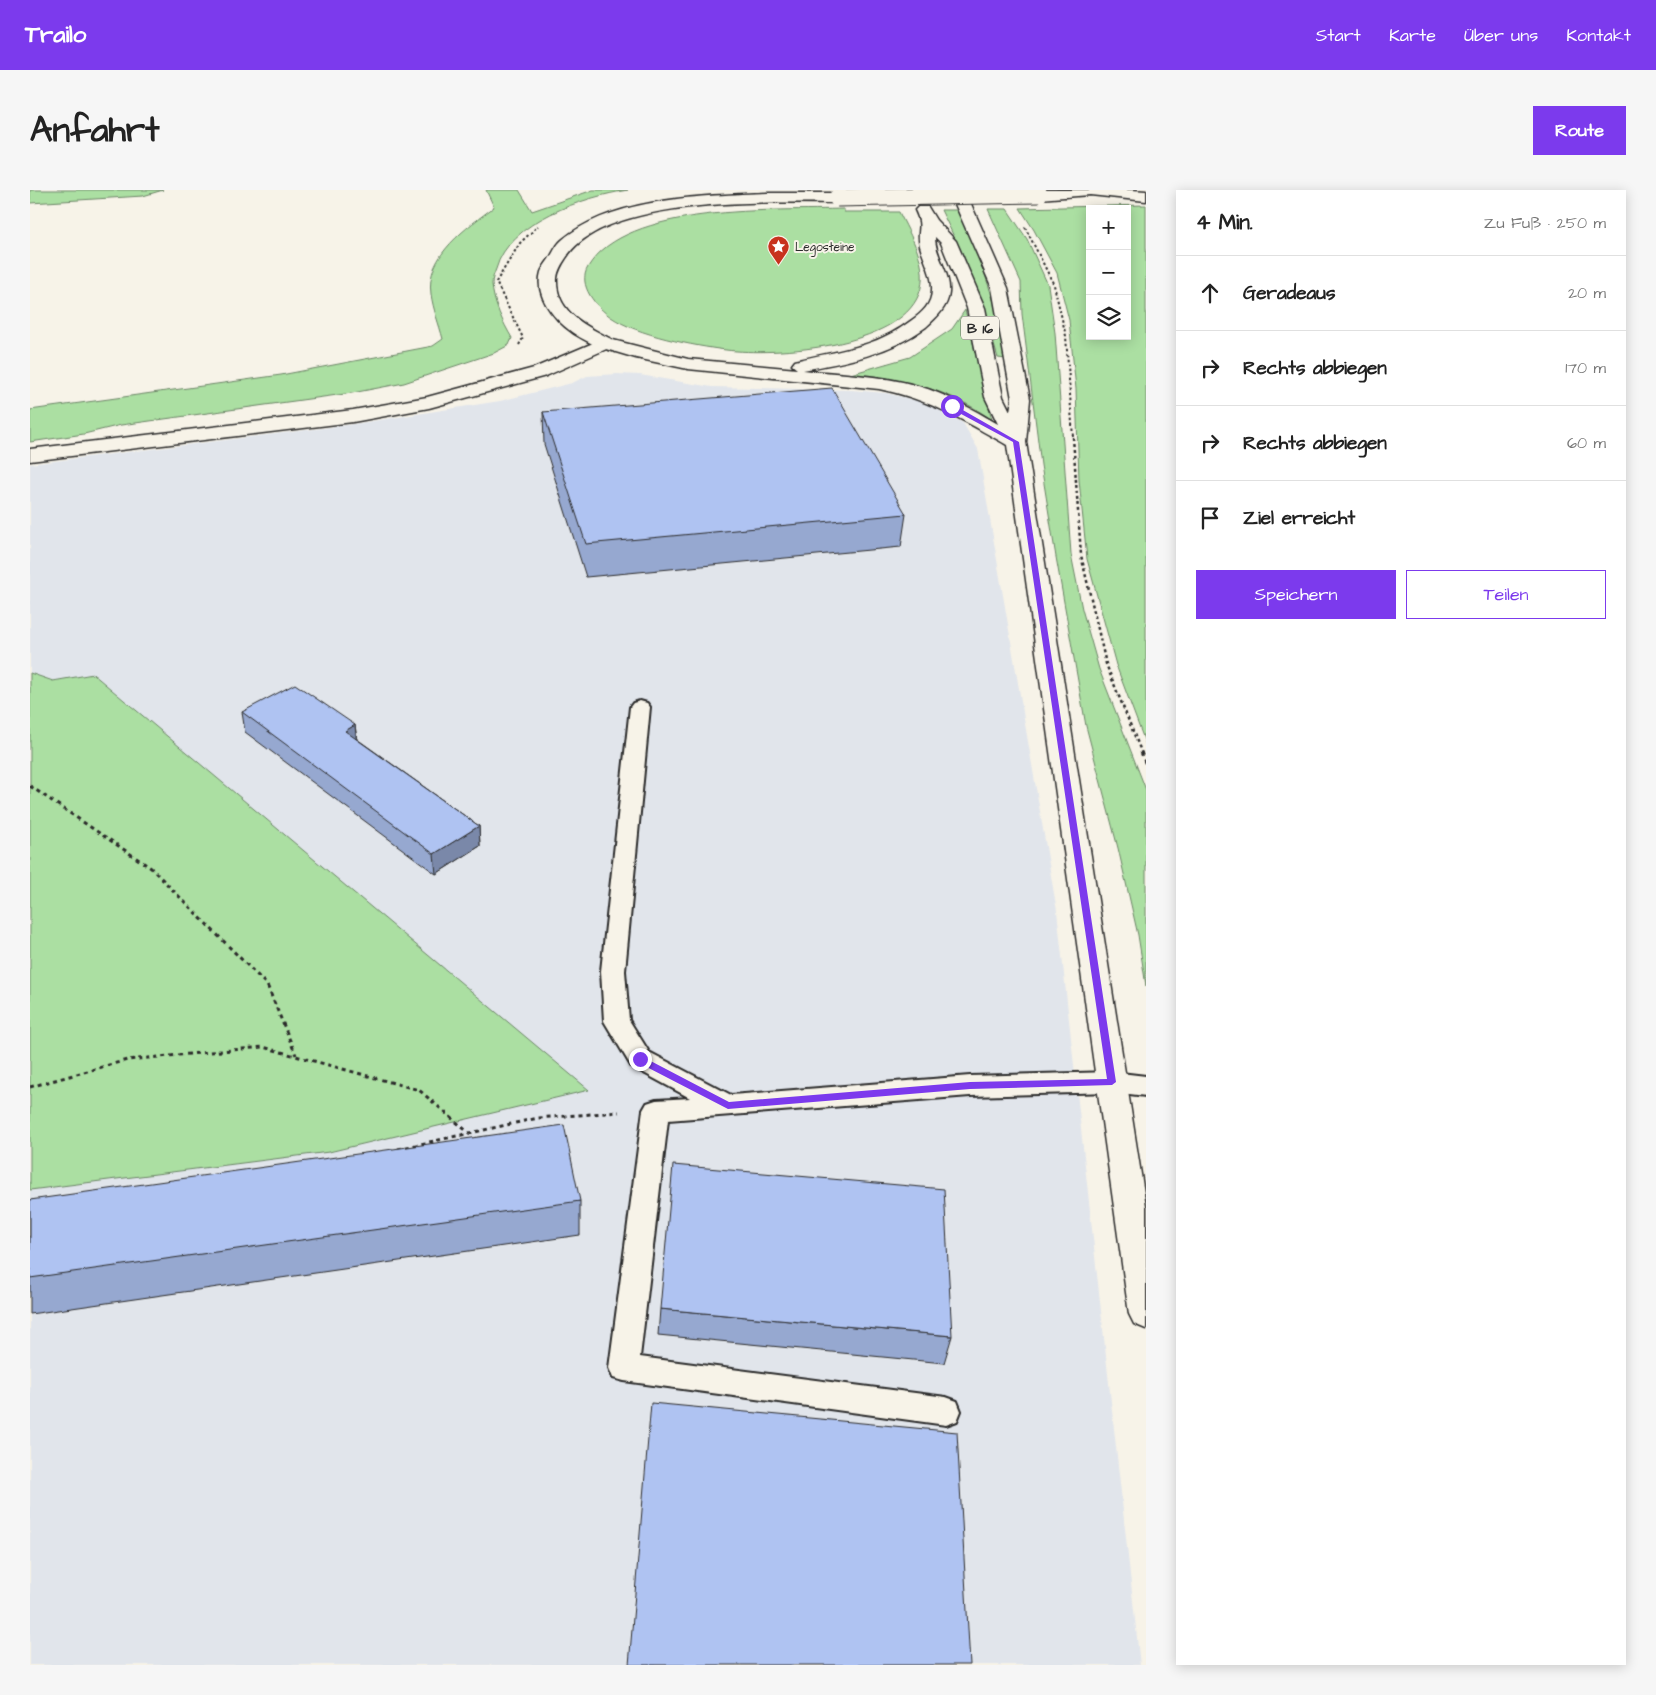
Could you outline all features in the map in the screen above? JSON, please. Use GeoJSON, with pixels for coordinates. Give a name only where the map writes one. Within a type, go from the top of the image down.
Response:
{"type":"FeatureCollection","features":[{"type":"Feature","properties":{"kind":"main road","name":"B 16"},"geometry":{"type":"LineString","coordinates":[[913,190],[929,222],[948,240],[976,308],[994,397],[1016,442]]}},
{"type":"Feature","properties":{"kind":"main road","name":"B 16"},"geometry":{"type":"LineString","coordinates":[[954,190],[963,204],[1000,288],[1021,399],[1016,442],[1146,1314]]}},
{"type":"Feature","properties":{"kind":"main road"},"geometry":{"type":"LineString","coordinates":[[1016,442],[952,406],[913,390],[879,383],[688,364],[606,344],[570,322],[552,300],[548,280],[554,259],[569,242],[594,226],[622,215],[654,207],[711,201],[1039,194],[1068,191],[1094,191],[1146,196]]}},
{"type":"Feature","properties":{"kind":"main road"},"geometry":{"type":"LineString","coordinates":[[740,368],[800,365],[851,357],[884,346],[909,332],[931,314],[941,296],[939,281],[927,241],[929,222]]}},
{"type":"Feature","properties":{"kind":"main road"},"geometry":{"type":"LineString","coordinates":[[30,455],[353,416],[429,402],[540,372],[606,344]]}},
{"type":"Feature","properties":{"kind":"lane"},"geometry":{"type":"LineString","coordinates":[[640,707],[613,971],[617,1021],[640,1059],[728,1106]]}},
{"type":"Feature","properties":{"kind":"lane"},"geometry":{"type":"LineString","coordinates":[[946,1411],[624,1368],[656,1110],[970,1086],[1112,1082],[1146,1086]]}},
{"type":"Feature","properties":{"kind":"path"},"geometry":{"type":"LineString","coordinates":[[1020,220],[1054,285],[1066,336],[1081,555],[1106,664],[1146,765]]}},
{"type":"Feature","properties":{"kind":"path"},"geometry":{"type":"LineString","coordinates":[[517,348],[523,338],[496,282],[515,251],[533,229],[541,225]]}},
{"type":"Feature","properties":{"kind":"path"},"geometry":{"type":"LineString","coordinates":[[30,786],[151,868],[267,985],[297,1056]]}},
{"type":"Feature","properties":{"kind":"path"},"geometry":{"type":"LineString","coordinates":[[30,1087],[127,1060],[263,1047],[419,1090],[470,1133]]}},
{"type":"Feature","properties":{"kind":"path"},"geometry":{"type":"LineString","coordinates":[[396,1149],[538,1118],[656,1110]]}},
{"type":"Feature","properties":{"kind":"shaded area"},"geometry":{"type":"Polygon","coordinates":[[[640,375],[712,387],[851,390],[886,393],[927,403],[963,423],[978,449],[1057,911],[1140,1665],[30,1665],[30,1190],[329,1152],[588,1090],[93,674],[53,681],[30,673],[30,464],[347,425],[500,401],[572,383],[587,376],[640,375]]]}},
{"type":"Feature","properties":{"kind":"green space"},"geometry":{"type":"Polygon","coordinates":[[[30,190],[163,190],[143,196],[30,203],[30,190]]]}},
{"type":"Feature","properties":{"kind":"green space"},"geometry":{"type":"Polygon","coordinates":[[[486,190],[519,190],[532,211],[593,190],[628,190],[610,193],[570,205],[550,214],[516,237],[504,252],[492,284],[499,312],[512,338],[509,345],[494,353],[404,383],[352,393],[121,425],[84,434],[30,442],[30,410],[281,375],[433,346],[443,339],[431,294],[431,280],[435,267],[450,243],[494,207],[486,190]]]}},
{"type":"Feature","properties":{"kind":"green space"},"geometry":{"type":"Polygon","coordinates":[[[1131,205],[1146,205],[1146,745],[1116,665],[1087,559],[1079,480],[1076,389],[1069,320],[1057,273],[1020,208],[1086,206],[1086,340],[1131,340],[1131,205]]]}},
{"type":"Feature","properties":{"kind":"green space"},"geometry":{"type":"Polygon","coordinates":[[[844,209],[844,212],[899,212],[917,251],[922,273],[919,294],[907,312],[887,326],[862,337],[803,349],[774,351],[748,352],[698,346],[666,339],[622,323],[600,308],[586,288],[585,274],[588,267],[607,246],[635,231],[668,221],[705,215],[744,211],[844,209]]]}},
{"type":"Feature","properties":{"kind":"green space"},"geometry":{"type":"Polygon","coordinates":[[[988,209],[1007,209],[1027,239],[1048,285],[1055,333],[1071,554],[1082,609],[1099,669],[1146,790],[1146,986],[1138,935],[1118,848],[1086,726],[1041,465],[1022,314],[1021,282],[988,209]]]}},
{"type":"Feature","properties":{"kind":"green space"},"geometry":{"type":"Polygon","coordinates":[[[941,210],[957,210],[976,248],[995,305],[1006,359],[998,358],[980,298],[963,255],[941,210]]]}},
{"type":"Feature","properties":{"kind":"green space"},"geometry":{"type":"Polygon","coordinates":[[[965,310],[992,420],[976,409],[941,392],[904,382],[847,375],[910,357],[952,329],[965,310]]]}},
{"type":"Feature","properties":{"kind":"green space"},"geometry":{"type":"Polygon","coordinates":[[[30,673],[53,681],[93,674],[589,1090],[329,1152],[30,1190],[30,673]]]}},
{"type":"Feature","properties":{"kind":"building"},"geometry":{"type":"Polygon","coordinates":[[[832,388],[906,514],[586,544],[543,412],[832,388]]]}},
{"type":"Feature","properties":{"kind":"building"},"geometry":{"type":"Polygon","coordinates":[[[295,684],[355,725],[345,731],[479,826],[434,854],[242,712],[295,684]]]}},
{"type":"Feature","properties":{"kind":"building"},"geometry":{"type":"Polygon","coordinates":[[[564,1125],[580,1201],[30,1278],[30,1200],[564,1125]]]}},
{"type":"Feature","properties":{"kind":"building"},"geometry":{"type":"Polygon","coordinates":[[[673,1165],[944,1189],[952,1336],[660,1309],[673,1165]]]}},
{"type":"Feature","properties":{"kind":"building"},"geometry":{"type":"Polygon","coordinates":[[[651,1403],[957,1432],[970,1665],[629,1665],[651,1403]]]}},
{"type":"Feature","properties":{"kind":"place","name":"Legosteine"},"geometry":{"type":"Point","coordinates":[779,266]}},
{"type":"Feature","properties":{"kind":"route"},"geometry":{"type":"LineString","coordinates":[[640,1059],[728,1106],[970,1086],[1112,1082],[1016,442],[952,406]]}}]}
